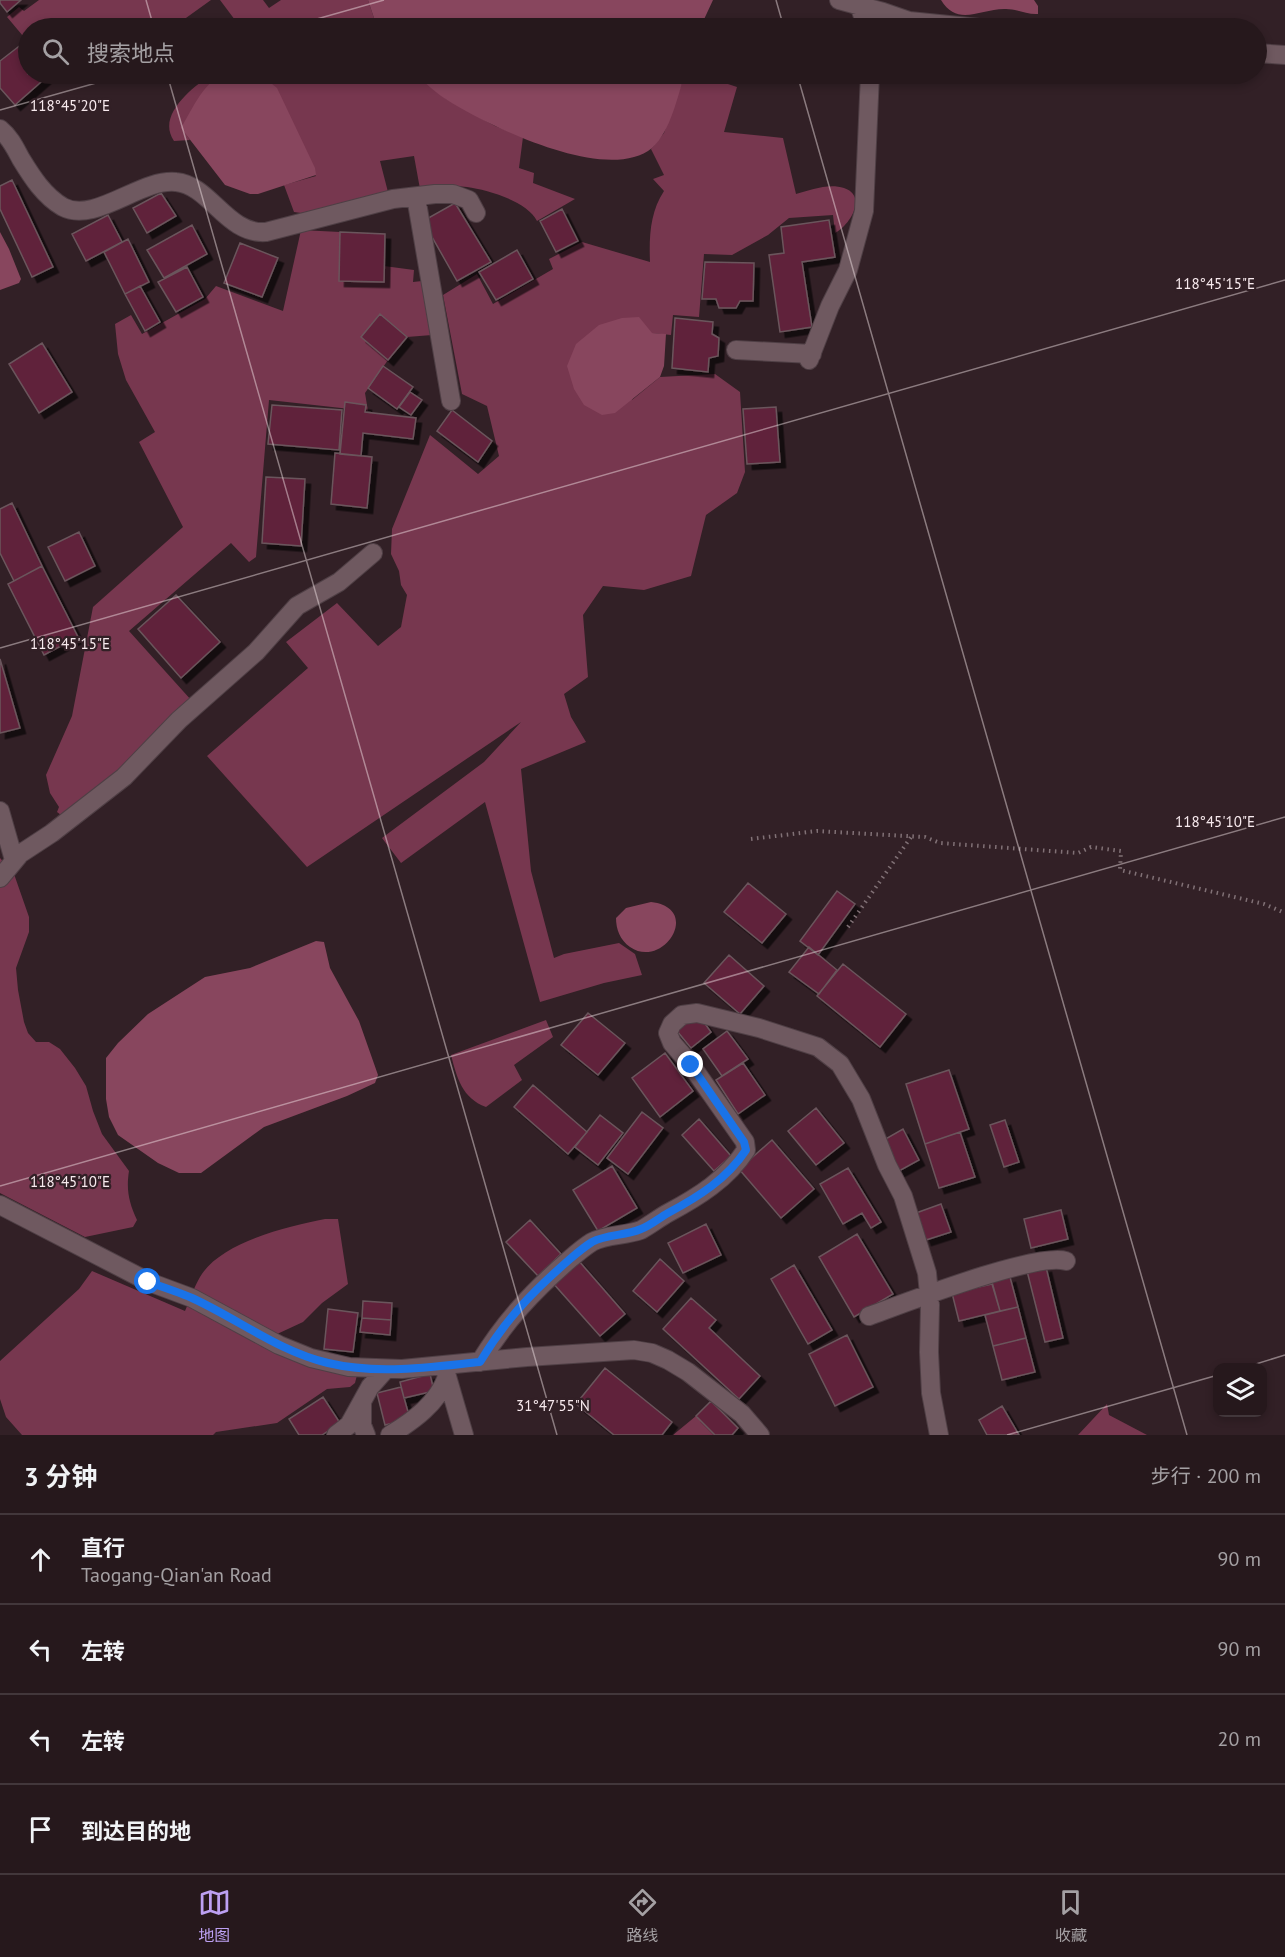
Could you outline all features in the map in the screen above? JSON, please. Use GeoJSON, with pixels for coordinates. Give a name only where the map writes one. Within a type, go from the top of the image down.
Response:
{"type":"FeatureCollection","features":[{"type":"Feature","properties":{"kind":"street"},"geometry":{"type":"LineString","coordinates":[[838,0],[900,18]]}},
{"type":"Feature","properties":{"kind":"street"},"geometry":{"type":"LineString","coordinates":[[860,5],[864,18]]}},
{"type":"Feature","properties":{"kind":"street"},"geometry":{"type":"LineString","coordinates":[[1267,53],[1285,55]]}},
{"type":"Feature","properties":{"kind":"street"},"geometry":{"type":"LineString","coordinates":[[736,350],[810,357],[830,306],[848,270],[860,230],[864,211],[870,84]]}},
{"type":"Feature","properties":{"kind":"street"},"geometry":{"type":"LineString","coordinates":[[0,129],[8,136],[46,194],[65,208],[78,212],[166,182],[178,181],[192,188],[231,220],[254,233],[266,232],[393,199],[453,194],[469,200],[476,213]]}},
{"type":"Feature","properties":{"kind":"street"},"geometry":{"type":"LineString","coordinates":[[416,197],[451,400]]}},
{"type":"Feature","properties":{"kind":"street"},"geometry":{"type":"LineString","coordinates":[[0,878],[20,854],[52,833],[124,777],[179,720],[256,652],[297,606],[339,582],[373,553]]}},
{"type":"Feature","properties":{"kind":"street"},"geometry":{"type":"LineString","coordinates":[[0,811],[14,860]]}},
{"type":"Feature","properties":{"kind":"street"},"geometry":{"type":"LineString","coordinates":[[480,1362],[524,1301],[582,1248],[593,1241],[639,1230],[689,1203],[728,1171],[746,1150],[744,1142],[727,1115],[672,1043],[668,1033],[672,1024],[682,1015],[697,1013],[759,1028],[818,1047],[840,1064],[861,1099],[887,1165],[903,1196],[927,1273],[931,1393],[939,1435]]}},
{"type":"Feature","properties":{"kind":"street"},"geometry":{"type":"LineString","coordinates":[[0,1205],[148,1282],[192,1298],[279,1346],[329,1363],[386,1369],[446,1371],[480,1362],[611,1351],[634,1350],[652,1353],[668,1360],[705,1384],[742,1414],[760,1435]]}},
{"type":"Feature","properties":{"kind":"street"},"geometry":{"type":"LineString","coordinates":[[869,1316],[1018,1266],[1051,1259],[1066,1261]]}},
{"type":"Feature","properties":{"kind":"street"},"geometry":{"type":"LineString","coordinates":[[336,1435],[349,1425],[356,1401],[386,1369]]}},
{"type":"Feature","properties":{"kind":"street"},"geometry":{"type":"LineString","coordinates":[[390,1435],[424,1411],[442,1390],[446,1371]]}},
{"type":"Feature","properties":{"kind":"street"},"geometry":{"type":"LineString","coordinates":[[446,1371],[464,1435]]}},
{"type":"Feature","properties":{"kind":"street"},"geometry":{"type":"LineString","coordinates":[[356,1401],[366,1435]]}},
{"type":"Feature","properties":{"kind":"path"},"geometry":{"type":"LineString","coordinates":[[751,839],[817,831],[925,837],[940,843],[1078,853],[1091,847],[1121,851],[1120,870],[1264,904],[1285,913]]}},
{"type":"Feature","properties":{"kind":"path"},"geometry":{"type":"LineString","coordinates":[[848,927],[912,836]]}},
{"type":"Feature","properties":{"kind":"shaded area"},"geometry":{"type":"Polygon","coordinates":[[[39,0],[211,0],[186,18],[18,18],[18,30],[7,17],[19,7],[24,11],[39,0]]]}},
{"type":"Feature","properties":{"kind":"shaded area"},"geometry":{"type":"Polygon","coordinates":[[[220,0],[263,0],[269,8],[281,0],[368,0],[374,18],[234,18],[220,0]]]}},
{"type":"Feature","properties":{"kind":"shaded area"},"geometry":{"type":"Polygon","coordinates":[[[368,0],[713,0],[705,18],[374,18],[368,0]]]}},
{"type":"Feature","properties":{"kind":"shaded area"},"geometry":{"type":"Polygon","coordinates":[[[941,0],[1034,0],[1038,6],[1038,14],[997,9],[962,15],[948,8],[941,0]]]}},
{"type":"Feature","properties":{"kind":"shaded area"},"geometry":{"type":"Polygon","coordinates":[[[210,84],[272,84],[277,88],[315,168],[316,175],[258,194],[250,194],[225,185],[181,128],[210,84]]]}},
{"type":"Feature","properties":{"kind":"shaded area"},"geometry":{"type":"Polygon","coordinates":[[[213,84],[182,128],[190,140],[174,141],[170,131],[173,112],[196,86],[213,84]]]}},
{"type":"Feature","properties":{"kind":"shaded area"},"geometry":{"type":"Polygon","coordinates":[[[256,84],[428,84],[446,99],[495,126],[523,137],[519,168],[534,173],[533,183],[575,199],[537,221],[532,214],[516,202],[485,191],[461,186],[420,189],[414,156],[380,161],[388,192],[301,213],[294,212],[284,185],[316,176],[256,84]]]}},
{"type":"Feature","properties":{"kind":"shaded area"},"geometry":{"type":"Polygon","coordinates":[[[427,84],[682,84],[673,113],[659,141],[652,148],[632,158],[607,160],[578,156],[548,148],[518,136],[466,111],[427,84]]]}},
{"type":"Feature","properties":{"kind":"shaded area"},"geometry":{"type":"Polygon","coordinates":[[[681,84],[728,84],[737,87],[724,132],[783,138],[796,194],[832,186],[844,188],[855,197],[856,204],[846,224],[835,233],[833,215],[789,218],[768,235],[732,255],[704,254],[699,317],[673,315],[671,335],[652,333],[632,400],[660,377],[715,374],[740,392],[745,472],[737,493],[706,515],[691,576],[644,590],[603,586],[583,615],[588,677],[564,694],[571,717],[586,742],[521,769],[531,871],[554,958],[619,943],[635,954],[642,975],[604,983],[540,1002],[485,802],[401,863],[382,838],[484,762],[521,722],[307,867],[207,756],[308,668],[286,642],[337,603],[378,646],[401,627],[407,595],[401,585],[399,571],[391,554],[392,529],[430,435],[478,474],[499,456],[487,406],[462,394],[443,295],[477,274],[493,304],[553,269],[549,259],[582,242],[650,262],[651,225],[659,199],[664,191],[653,179],[664,175],[651,149],[664,133],[681,84]]]}},
{"type":"Feature","properties":{"kind":"shaded area"},"geometry":{"type":"Polygon","coordinates":[[[301,230],[340,232],[384,266],[414,270],[413,282],[422,281],[432,335],[407,337],[380,315],[362,337],[388,360],[365,393],[368,411],[269,400],[256,557],[249,562],[231,543],[129,631],[192,701],[125,768],[65,818],[57,812],[59,807],[50,793],[46,775],[72,716],[93,607],[183,527],[139,442],[155,432],[126,380],[118,354],[115,324],[131,315],[142,334],[205,299],[216,286],[283,311],[301,230]]]}},
{"type":"Feature","properties":{"kind":"shaded area"},"geometry":{"type":"Polygon","coordinates":[[[0,232],[21,279],[19,283],[0,290],[0,232]]]}},
{"type":"Feature","properties":{"kind":"shaded area"},"geometry":{"type":"Polygon","coordinates":[[[639,317],[652,333],[666,334],[664,366],[660,377],[615,413],[602,415],[584,405],[574,389],[567,366],[576,344],[599,325],[622,318],[639,317]]]}},
{"type":"Feature","properties":{"kind":"shaded area"},"geometry":{"type":"Polygon","coordinates":[[[0,858],[14,874],[29,917],[29,932],[16,968],[24,1022],[28,1033],[36,1042],[49,1042],[60,1049],[86,1086],[102,1134],[129,1171],[129,1196],[137,1220],[133,1227],[85,1237],[0,1193],[0,858]]]}},
{"type":"Feature","properties":{"kind":"shaded area"},"geometry":{"type":"Polygon","coordinates":[[[651,902],[666,907],[674,915],[676,925],[665,944],[655,951],[643,952],[630,947],[621,938],[616,918],[626,908],[651,902]]]}},
{"type":"Feature","properties":{"kind":"shaded area"},"geometry":{"type":"Polygon","coordinates":[[[316,941],[324,942],[330,968],[359,1021],[378,1075],[375,1083],[264,1127],[201,1173],[179,1173],[158,1163],[118,1135],[109,1117],[106,1099],[106,1058],[118,1043],[148,1014],[205,977],[250,968],[316,941]]]}},
{"type":"Feature","properties":{"kind":"shaded area"},"geometry":{"type":"Polygon","coordinates":[[[546,1020],[553,1037],[514,1065],[522,1080],[486,1107],[466,1093],[458,1079],[451,1055],[546,1020]]]}},
{"type":"Feature","properties":{"kind":"shaded area"},"geometry":{"type":"Polygon","coordinates":[[[325,1219],[338,1219],[348,1284],[322,1303],[303,1322],[275,1335],[357,1375],[355,1383],[350,1387],[327,1389],[277,1423],[216,1432],[213,1435],[22,1435],[6,1417],[0,1399],[0,1361],[79,1289],[92,1271],[185,1311],[200,1277],[223,1254],[275,1231],[325,1219]]]}},
{"type":"Feature","properties":{"kind":"shaded area"},"geometry":{"type":"Polygon","coordinates":[[[1107,1404],[1109,1415],[1147,1435],[1078,1435],[1107,1404]]]}},
{"type":"Feature","properties":{"kind":"shaded area"},"geometry":{"type":"Polygon","coordinates":[[[696,1416],[715,1435],[673,1435],[696,1416]]]}},
{"type":"Feature","properties":{"kind":"building"},"geometry":{"type":"Polygon","coordinates":[[[0,0],[21,0],[7,12],[0,0]]]}},
{"type":"Feature","properties":{"kind":"building"},"geometry":{"type":"Polygon","coordinates":[[[18,47],[18,84],[39,84],[15,105],[0,88],[0,61],[18,47]]]}},
{"type":"Feature","properties":{"kind":"building"},"geometry":{"type":"Polygon","coordinates":[[[12,180],[53,267],[32,277],[0,209],[0,186],[12,180]]]}},
{"type":"Feature","properties":{"kind":"building"},"geometry":{"type":"Polygon","coordinates":[[[161,193],[176,216],[147,233],[133,208],[161,193]]]}},
{"type":"Feature","properties":{"kind":"building"},"geometry":{"type":"Polygon","coordinates":[[[455,203],[491,262],[457,281],[423,221],[455,203]]]}},
{"type":"Feature","properties":{"kind":"building"},"geometry":{"type":"Polygon","coordinates":[[[562,209],[578,241],[556,252],[540,221],[562,209]]]}},
{"type":"Feature","properties":{"kind":"building"},"geometry":{"type":"Polygon","coordinates":[[[108,215],[122,242],[86,261],[72,234],[108,215]]]}},
{"type":"Feature","properties":{"kind":"building"},"geometry":{"type":"Polygon","coordinates":[[[829,220],[835,257],[802,262],[812,327],[780,332],[769,255],[784,253],[781,227],[829,220]]]}},
{"type":"Feature","properties":{"kind":"building"},"geometry":{"type":"Polygon","coordinates":[[[192,225],[207,254],[164,278],[147,250],[192,225]]]}},
{"type":"Feature","properties":{"kind":"building"},"geometry":{"type":"Polygon","coordinates":[[[340,232],[385,234],[384,282],[339,281],[340,232]]]}},
{"type":"Feature","properties":{"kind":"building"},"geometry":{"type":"Polygon","coordinates":[[[128,239],[149,282],[125,294],[104,252],[128,239]]]}},
{"type":"Feature","properties":{"kind":"building"},"geometry":{"type":"Polygon","coordinates":[[[240,243],[278,258],[262,297],[224,283],[240,243]]]}},
{"type":"Feature","properties":{"kind":"building"},"geometry":{"type":"Polygon","coordinates":[[[517,250],[533,279],[496,300],[479,272],[517,250]]]}},
{"type":"Feature","properties":{"kind":"building"},"geometry":{"type":"Polygon","coordinates":[[[705,262],[754,263],[753,301],[740,301],[736,308],[719,308],[716,299],[702,299],[705,262]]]}},
{"type":"Feature","properties":{"kind":"building"},"geometry":{"type":"Polygon","coordinates":[[[187,267],[203,297],[176,312],[158,282],[187,267]]]}},
{"type":"Feature","properties":{"kind":"building"},"geometry":{"type":"Polygon","coordinates":[[[140,286],[160,322],[145,331],[125,294],[140,286]]]}},
{"type":"Feature","properties":{"kind":"building"},"geometry":{"type":"Polygon","coordinates":[[[380,314],[407,337],[388,360],[361,337],[380,314]]]}},
{"type":"Feature","properties":{"kind":"building"},"geometry":{"type":"Polygon","coordinates":[[[675,318],[713,322],[712,334],[719,338],[718,356],[709,358],[708,372],[672,368],[675,318]]]}},
{"type":"Feature","properties":{"kind":"building"},"geometry":{"type":"Polygon","coordinates":[[[42,343],[72,392],[39,413],[9,364],[42,343]]]}},
{"type":"Feature","properties":{"kind":"building"},"geometry":{"type":"Polygon","coordinates":[[[383,366],[413,387],[397,409],[368,388],[383,366]]]}},
{"type":"Feature","properties":{"kind":"building"},"geometry":{"type":"Polygon","coordinates":[[[410,392],[422,400],[411,415],[399,407],[410,392]]]}},
{"type":"Feature","properties":{"kind":"building"},"geometry":{"type":"Polygon","coordinates":[[[345,402],[366,405],[365,412],[416,418],[413,439],[363,433],[361,456],[340,454],[345,402]]]}},
{"type":"Feature","properties":{"kind":"building"},"geometry":{"type":"Polygon","coordinates":[[[272,405],[342,410],[339,450],[268,444],[272,405]]]}},
{"type":"Feature","properties":{"kind":"building"},"geometry":{"type":"Polygon","coordinates":[[[776,407],[780,462],[747,464],[743,409],[776,407]]]}},
{"type":"Feature","properties":{"kind":"building"},"geometry":{"type":"Polygon","coordinates":[[[452,410],[492,441],[478,462],[437,431],[452,410]]]}},
{"type":"Feature","properties":{"kind":"building"},"geometry":{"type":"Polygon","coordinates":[[[335,453],[372,457],[367,508],[331,504],[335,453]]]}},
{"type":"Feature","properties":{"kind":"building"},"geometry":{"type":"Polygon","coordinates":[[[266,477],[305,479],[301,546],[262,543],[266,477]]]}},
{"type":"Feature","properties":{"kind":"building"},"geometry":{"type":"Polygon","coordinates":[[[12,503],[42,566],[14,581],[0,553],[0,509],[12,503]]]}},
{"type":"Feature","properties":{"kind":"building"},"geometry":{"type":"Polygon","coordinates":[[[79,532],[95,566],[65,581],[48,547],[79,532]]]}},
{"type":"Feature","properties":{"kind":"building"},"geometry":{"type":"Polygon","coordinates":[[[42,566],[78,637],[44,655],[8,584],[42,566]]]}},
{"type":"Feature","properties":{"kind":"building"},"geometry":{"type":"Polygon","coordinates":[[[176,595],[220,642],[181,678],[138,629],[176,595]]]}},
{"type":"Feature","properties":{"kind":"building"},"geometry":{"type":"Polygon","coordinates":[[[0,659],[20,728],[0,733],[0,659]]]}},
{"type":"Feature","properties":{"kind":"building"},"geometry":{"type":"Polygon","coordinates":[[[748,883],[786,914],[762,943],[724,912],[748,883]]]}},
{"type":"Feature","properties":{"kind":"building"},"geometry":{"type":"Polygon","coordinates":[[[837,891],[855,904],[818,955],[800,941],[837,891]]]}},
{"type":"Feature","properties":{"kind":"building"},"geometry":{"type":"Polygon","coordinates":[[[809,947],[837,970],[819,994],[789,972],[809,947]]]}},
{"type":"Feature","properties":{"kind":"building"},"geometry":{"type":"Polygon","coordinates":[[[729,955],[764,986],[740,1014],[704,983],[729,955]]]}},
{"type":"Feature","properties":{"kind":"building"},"geometry":{"type":"Polygon","coordinates":[[[843,964],[906,1014],[880,1047],[817,996],[843,964]]]}},
{"type":"Feature","properties":{"kind":"building"},"geometry":{"type":"Polygon","coordinates":[[[588,1013],[625,1043],[598,1075],[561,1045],[588,1013]]]}},
{"type":"Feature","properties":{"kind":"building"},"geometry":{"type":"Polygon","coordinates":[[[698,1014],[711,1032],[691,1048],[677,1031],[698,1014]]]}},
{"type":"Feature","properties":{"kind":"building"},"geometry":{"type":"Polygon","coordinates":[[[727,1031],[748,1059],[722,1076],[703,1049],[727,1031]]]}},
{"type":"Feature","properties":{"kind":"building"},"geometry":{"type":"Polygon","coordinates":[[[665,1053],[693,1091],[660,1117],[632,1078],[665,1053]]]}},
{"type":"Feature","properties":{"kind":"building"},"geometry":{"type":"Polygon","coordinates":[[[743,1063],[765,1095],[738,1114],[716,1080],[743,1063]]]}},
{"type":"Feature","properties":{"kind":"building"},"geometry":{"type":"Polygon","coordinates":[[[949,1070],[969,1129],[925,1144],[906,1084],[949,1070]]]}},
{"type":"Feature","properties":{"kind":"building"},"geometry":{"type":"Polygon","coordinates":[[[533,1085],[587,1132],[568,1154],[514,1107],[533,1085]]]}},
{"type":"Feature","properties":{"kind":"building"},"geometry":{"type":"Polygon","coordinates":[[[816,1108],[844,1143],[816,1165],[788,1131],[816,1108]]]}},
{"type":"Feature","properties":{"kind":"building"},"geometry":{"type":"Polygon","coordinates":[[[642,1112],[663,1128],[628,1174],[607,1158],[642,1112]]]}},
{"type":"Feature","properties":{"kind":"building"},"geometry":{"type":"Polygon","coordinates":[[[600,1115],[623,1133],[598,1165],[575,1147],[600,1115]]]}},
{"type":"Feature","properties":{"kind":"building"},"geometry":{"type":"Polygon","coordinates":[[[699,1119],[731,1156],[714,1171],[682,1135],[699,1119]]]}},
{"type":"Feature","properties":{"kind":"building"},"geometry":{"type":"Polygon","coordinates":[[[1005,1120],[1019,1162],[1004,1167],[990,1125],[1005,1120]]]}},
{"type":"Feature","properties":{"kind":"building"},"geometry":{"type":"Polygon","coordinates":[[[903,1129],[919,1160],[899,1171],[882,1141],[903,1129]]]}},
{"type":"Feature","properties":{"kind":"building"},"geometry":{"type":"Polygon","coordinates":[[[960,1132],[975,1177],[939,1188],[925,1144],[960,1132]]]}},
{"type":"Feature","properties":{"kind":"building"},"geometry":{"type":"Polygon","coordinates":[[[772,1140],[814,1189],[781,1218],[739,1169],[772,1140]]]}},
{"type":"Feature","properties":{"kind":"building"},"geometry":{"type":"Polygon","coordinates":[[[612,1166],[637,1208],[598,1231],[573,1190],[612,1166]]]}},
{"type":"Feature","properties":{"kind":"building"},"geometry":{"type":"Polygon","coordinates":[[[848,1168],[881,1222],[871,1228],[862,1213],[843,1224],[820,1184],[848,1168]]]}},
{"type":"Feature","properties":{"kind":"building"},"geometry":{"type":"Polygon","coordinates":[[[941,1204],[951,1232],[926,1240],[916,1213],[941,1204]]]}},
{"type":"Feature","properties":{"kind":"building"},"geometry":{"type":"Polygon","coordinates":[[[1061,1210],[1068,1239],[1031,1248],[1024,1219],[1061,1210]]]}},
{"type":"Feature","properties":{"kind":"building"},"geometry":{"type":"Polygon","coordinates":[[[530,1220],[561,1254],[538,1276],[506,1242],[530,1220]]]}},
{"type":"Feature","properties":{"kind":"building"},"geometry":{"type":"Polygon","coordinates":[[[706,1224],[721,1255],[683,1273],[668,1243],[706,1224]]]}},
{"type":"Feature","properties":{"kind":"building"},"geometry":{"type":"Polygon","coordinates":[[[857,1234],[893,1294],[854,1317],[819,1257],[857,1234]]]}},
{"type":"Feature","properties":{"kind":"building"},"geometry":{"type":"Polygon","coordinates":[[[660,1259],[684,1281],[657,1312],[633,1291],[660,1259]]]}},
{"type":"Feature","properties":{"kind":"building"},"geometry":{"type":"Polygon","coordinates":[[[578,1260],[625,1314],[600,1336],[552,1282],[578,1260]]]}},
{"type":"Feature","properties":{"kind":"building"},"geometry":{"type":"Polygon","coordinates":[[[794,1265],[832,1330],[808,1344],[771,1279],[794,1265]]]}},
{"type":"Feature","properties":{"kind":"building"},"geometry":{"type":"Polygon","coordinates":[[[1046,1267],[1063,1338],[1045,1342],[1027,1271],[1046,1267]]]}},
{"type":"Feature","properties":{"kind":"building"},"geometry":{"type":"Polygon","coordinates":[[[1010,1277],[1018,1307],[1000,1311],[992,1282],[1010,1277]]]}},
{"type":"Feature","properties":{"kind":"building"},"geometry":{"type":"Polygon","coordinates":[[[992,1284],[1000,1311],[959,1321],[952,1293],[992,1284]]]}},
{"type":"Feature","properties":{"kind":"building"},"geometry":{"type":"Polygon","coordinates":[[[691,1298],[716,1320],[709,1328],[760,1376],[739,1399],[663,1329],[691,1298]]]}},
{"type":"Feature","properties":{"kind":"building"},"geometry":{"type":"Polygon","coordinates":[[[363,1301],[392,1303],[391,1320],[362,1318],[363,1301]]]}},
{"type":"Feature","properties":{"kind":"building"},"geometry":{"type":"Polygon","coordinates":[[[1018,1307],[1026,1338],[993,1346],[985,1315],[1018,1307]]]}},
{"type":"Feature","properties":{"kind":"building"},"geometry":{"type":"Polygon","coordinates":[[[328,1309],[358,1313],[353,1352],[324,1349],[328,1309]]]}},
{"type":"Feature","properties":{"kind":"building"},"geometry":{"type":"Polygon","coordinates":[[[362,1318],[391,1320],[390,1335],[360,1332],[362,1318]]]}},
{"type":"Feature","properties":{"kind":"building"},"geometry":{"type":"Polygon","coordinates":[[[847,1335],[873,1387],[835,1406],[809,1354],[847,1335]]]}},
{"type":"Feature","properties":{"kind":"building"},"geometry":{"type":"Polygon","coordinates":[[[1026,1338],[1035,1372],[1002,1380],[993,1346],[1026,1338]]]}},
{"type":"Feature","properties":{"kind":"building"},"geometry":{"type":"Polygon","coordinates":[[[605,1368],[672,1422],[662,1435],[614,1435],[576,1404],[605,1368]]]}},
{"type":"Feature","properties":{"kind":"building"},"geometry":{"type":"Polygon","coordinates":[[[430,1374],[434,1391],[404,1398],[400,1382],[430,1374]]]}},
{"type":"Feature","properties":{"kind":"building"},"geometry":{"type":"Polygon","coordinates":[[[401,1387],[410,1419],[385,1425],[377,1393],[401,1387]]]}},
{"type":"Feature","properties":{"kind":"building"},"geometry":{"type":"Polygon","coordinates":[[[323,1397],[340,1423],[322,1435],[299,1435],[289,1419],[323,1397]]]}},
{"type":"Feature","properties":{"kind":"building"},"geometry":{"type":"Polygon","coordinates":[[[711,1401],[738,1428],[732,1435],[715,1435],[696,1416],[711,1401]]]}},
{"type":"Feature","properties":{"kind":"building"},"geometry":{"type":"Polygon","coordinates":[[[1002,1406],[1019,1435],[987,1435],[979,1420],[1002,1406]]]}},
{"type":"Feature","properties":{"kind":"route"},"geometry":{"type":"LineString","coordinates":[[148,1282],[192,1298],[279,1346],[329,1363],[373,1369],[402,1369],[480,1362],[524,1301],[582,1248],[593,1241],[646,1227],[704,1193],[740,1160],[746,1150],[744,1142],[691,1065]]}}]}
